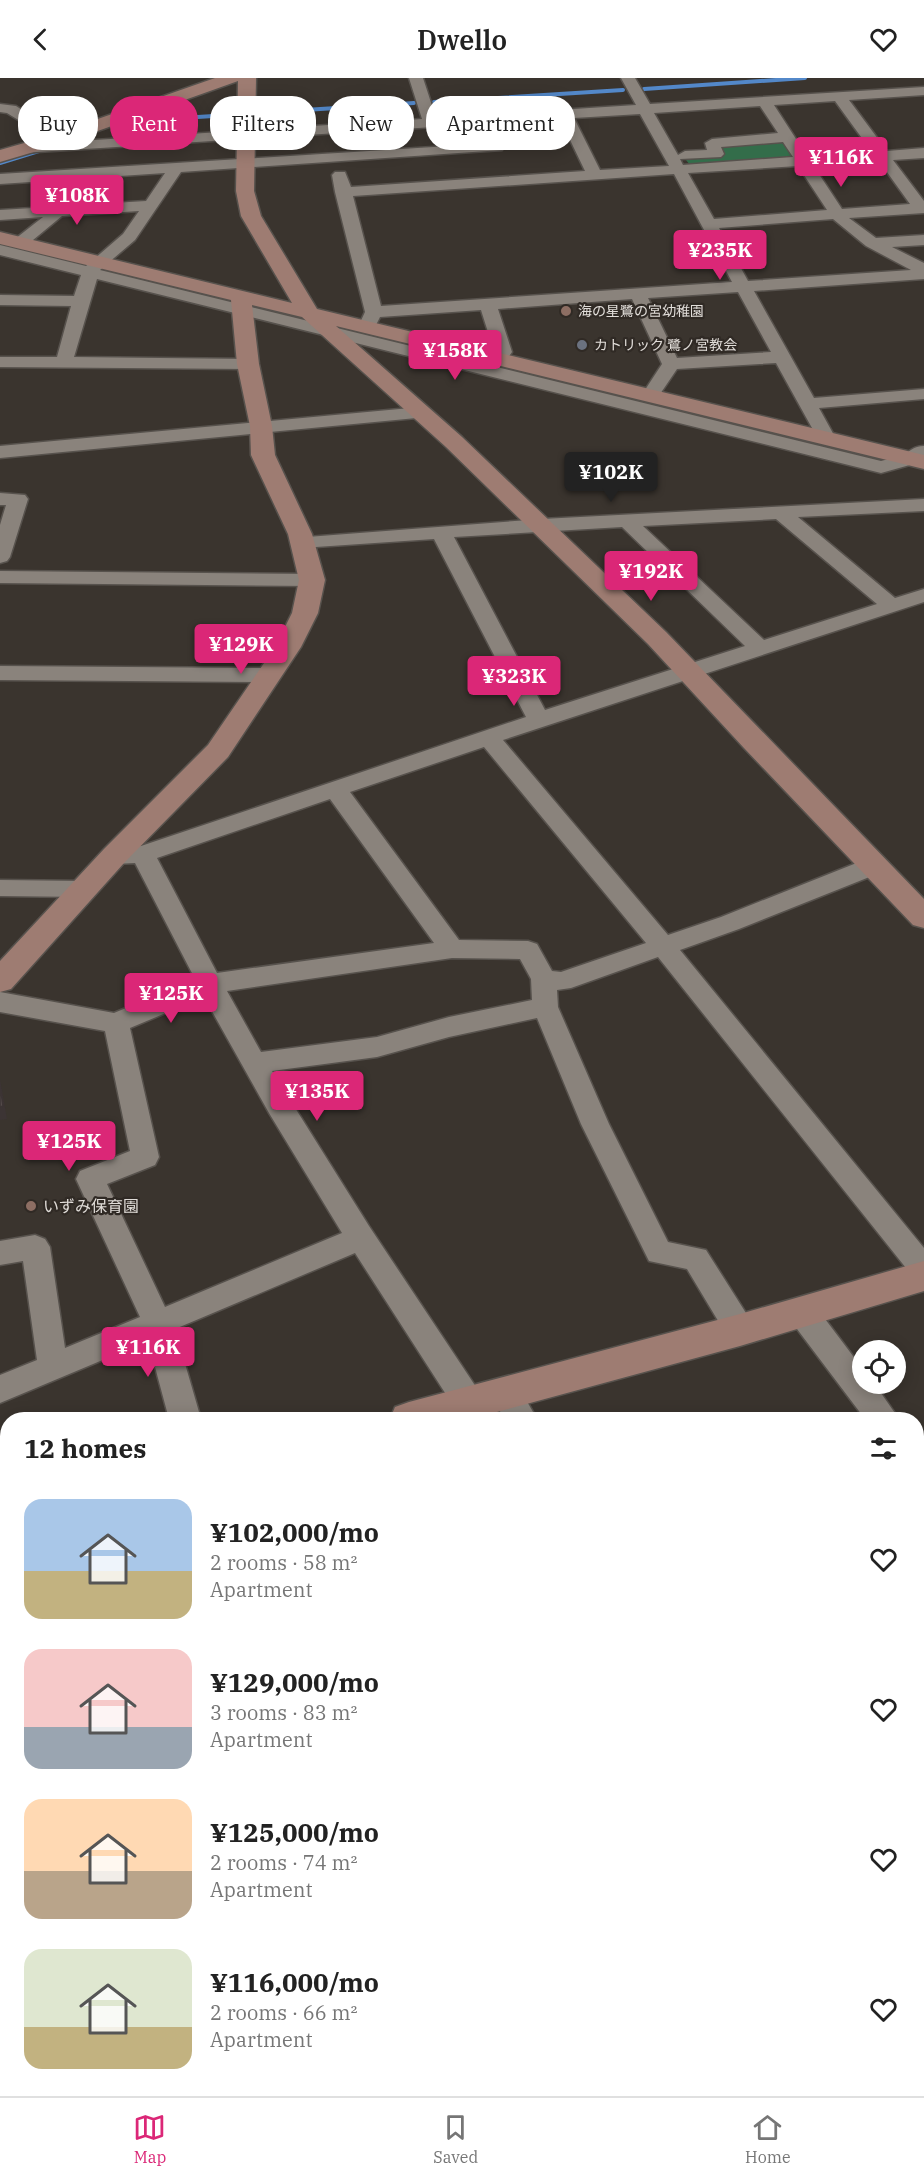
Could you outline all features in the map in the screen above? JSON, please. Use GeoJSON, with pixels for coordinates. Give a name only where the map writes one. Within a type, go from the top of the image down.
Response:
{"type":"FeatureCollection","features":[{"type":"Feature","properties":{"kind":"street"},"geometry":{"type":"LineString","coordinates":[[98,129],[232,78]]}},
{"type":"Feature","properties":{"kind":"street"},"geometry":{"type":"LineString","coordinates":[[247,78],[247,96]]}},
{"type":"Feature","properties":{"kind":"street"},"geometry":{"type":"LineString","coordinates":[[416,78],[426,109]]}},
{"type":"Feature","properties":{"kind":"street"},"geometry":{"type":"LineString","coordinates":[[628,78],[643,109],[826,437]]}},
{"type":"Feature","properties":{"kind":"street"},"geometry":{"type":"LineString","coordinates":[[843,78],[855,95]]}},
{"type":"Feature","properties":{"kind":"street"},"geometry":{"type":"LineString","coordinates":[[575,113],[855,95],[921,95]]}},
{"type":"Feature","properties":{"kind":"street"},"geometry":{"type":"LineString","coordinates":[[839,96],[923,208]]}},
{"type":"Feature","properties":{"kind":"street"},"geometry":{"type":"LineString","coordinates":[[764,101],[841,220],[872,243],[924,272]]}},
{"type":"Feature","properties":{"kind":"street"},"geometry":{"type":"LineString","coordinates":[[0,108],[11,109],[18,114]]}},
{"type":"Feature","properties":{"kind":"street"},"geometry":{"type":"LineString","coordinates":[[316,128],[426,122]]}},
{"type":"Feature","properties":{"kind":"street"},"geometry":{"type":"LineString","coordinates":[[98,139],[210,125]]}},
{"type":"Feature","properties":{"kind":"street"},"geometry":{"type":"LineString","coordinates":[[327,129],[344,192],[371,320]]}},
{"type":"Feature","properties":{"kind":"street"},"geometry":{"type":"LineString","coordinates":[[575,135],[595,176]]}},
{"type":"Feature","properties":{"kind":"street"},"geometry":{"type":"LineString","coordinates":[[344,192],[595,176],[716,154],[712,143],[787,137]]}},
{"type":"Feature","properties":{"kind":"street"},"geometry":{"type":"LineString","coordinates":[[0,156],[24,150]]}},
{"type":"Feature","properties":{"kind":"street"},"geometry":{"type":"LineString","coordinates":[[10,240],[55,215],[59,150]]}},
{"type":"Feature","properties":{"kind":"street"},"geometry":{"type":"LineString","coordinates":[[246,150],[245,192],[251,216],[320,322],[454,441],[542,525],[687,671],[924,917]]}},
{"type":"Feature","properties":{"kind":"street"},"geometry":{"type":"LineString","coordinates":[[0,179],[450,150]]}},
{"type":"Feature","properties":{"kind":"street"},"geometry":{"type":"LineString","coordinates":[[498,150],[511,181]]}},
{"type":"Feature","properties":{"kind":"street"},"geometry":{"type":"LineString","coordinates":[[419,152],[429,187]]}},
{"type":"Feature","properties":{"kind":"street"},"geometry":{"type":"LineString","coordinates":[[674,163],[803,161],[924,153]]}},
{"type":"Feature","properties":{"kind":"street"},"geometry":{"type":"LineString","coordinates":[[64,362],[93,268],[129,237],[153,205],[177,166]]}},
{"type":"Feature","properties":{"kind":"street"},"geometry":{"type":"LineString","coordinates":[[0,215],[153,205]]}},
{"type":"Feature","properties":{"kind":"street"},"geometry":{"type":"LineString","coordinates":[[707,224],[923,208]]}},
{"type":"Feature","properties":{"kind":"street"},"geometry":{"type":"LineString","coordinates":[[10,240],[93,268]]}},
{"type":"Feature","properties":{"kind":"street"},"geometry":{"type":"LineString","coordinates":[[872,243],[924,240]]}},
{"type":"Feature","properties":{"kind":"street"},"geometry":{"type":"LineString","coordinates":[[0,250],[93,268],[320,322],[881,467],[912,456]]}},
{"type":"Feature","properties":{"kind":"street"},"geometry":{"type":"LineString","coordinates":[[320,322],[371,320],[488,304],[924,272]]}},
{"type":"Feature","properties":{"kind":"street"},"geometry":{"type":"LineString","coordinates":[[637,293],[671,364]]}},
{"type":"Feature","properties":{"kind":"street"},"geometry":{"type":"LineString","coordinates":[[0,300],[81,301]]}},
{"type":"Feature","properties":{"kind":"street"},"geometry":{"type":"LineString","coordinates":[[0,981],[114,856],[218,751],[288,647],[305,613],[312,580],[300,534],[263,455],[261,426],[248,364],[241,303]]}},
{"type":"Feature","properties":{"kind":"street"},"geometry":{"type":"LineString","coordinates":[[488,304],[503,352],[497,359]]}},
{"type":"Feature","properties":{"kind":"street"},"geometry":{"type":"LineString","coordinates":[[371,320],[497,359],[912,456]]}},
{"type":"Feature","properties":{"kind":"street"},"geometry":{"type":"LineString","coordinates":[[671,364],[781,357]]}},
{"type":"Feature","properties":{"kind":"street"},"geometry":{"type":"LineString","coordinates":[[0,362],[248,364]]}},
{"type":"Feature","properties":{"kind":"street"},"geometry":{"type":"LineString","coordinates":[[650,396],[671,364]]}},
{"type":"Feature","properties":{"kind":"street"},"geometry":{"type":"LineString","coordinates":[[807,404],[924,394]]}},
{"type":"Feature","properties":{"kind":"street"},"geometry":{"type":"LineString","coordinates":[[0,452],[261,426],[421,413]]}},
{"type":"Feature","properties":{"kind":"street"},"geometry":{"type":"LineString","coordinates":[[0,499],[18,499],[0,557]]}},
{"type":"Feature","properties":{"kind":"street"},"geometry":{"type":"LineString","coordinates":[[301,542],[542,525],[924,506]]}},
{"type":"Feature","properties":{"kind":"street"},"geometry":{"type":"LineString","coordinates":[[781,513],[892,606]]}},
{"type":"Feature","properties":{"kind":"street"},"geometry":{"type":"LineString","coordinates":[[627,521],[761,649]]}},
{"type":"Feature","properties":{"kind":"street"},"geometry":{"type":"LineString","coordinates":[[441,532],[539,720]]}},
{"type":"Feature","properties":{"kind":"street"},"geometry":{"type":"LineString","coordinates":[[0,577],[312,580]]}},
{"type":"Feature","properties":{"kind":"street"},"geometry":{"type":"LineString","coordinates":[[114,856],[143,854],[539,720],[924,595]]}},
{"type":"Feature","properties":{"kind":"street"},"geometry":{"type":"LineString","coordinates":[[0,673],[268,675]]}},
{"type":"Feature","properties":{"kind":"street"},"geometry":{"type":"LineString","coordinates":[[488,737],[663,946],[924,1269]]}},
{"type":"Feature","properties":{"kind":"street"},"geometry":{"type":"LineString","coordinates":[[335,789],[452,949]]}},
{"type":"Feature","properties":{"kind":"street"},"geometry":{"type":"LineString","coordinates":[[143,854],[209,984],[254,1063],[361,1239],[469,1403]]}},
{"type":"Feature","properties":{"kind":"street"},"geometry":{"type":"LineString","coordinates":[[544,979],[562,981],[730,923],[873,866]]}},
{"type":"Feature","properties":{"kind":"street"},"geometry":{"type":"LineString","coordinates":[[0,888],[84,888]]}},
{"type":"Feature","properties":{"kind":"street"},"geometry":{"type":"LineString","coordinates":[[0,1002],[116,1023],[209,984],[452,949],[528,950],[544,979],[545,1007],[595,1124],[659,1252],[696,1259],[740,1330]]}},
{"type":"Feature","properties":{"kind":"street"},"geometry":{"type":"LineString","coordinates":[[254,1063],[377,1047],[449,1027],[545,1007]]}},
{"type":"Feature","properties":{"kind":"street"},"geometry":{"type":"LineString","coordinates":[[116,1023],[146,1157],[90,1179],[158,1323],[182,1412]]}},
{"type":"Feature","properties":{"kind":"street"},"geometry":{"type":"LineString","coordinates":[[0,1389],[361,1239]]}},
{"type":"Feature","properties":{"kind":"street"},"geometry":{"type":"LineString","coordinates":[[0,1253],[35,1247],[53,1367]]}},
{"type":"Feature","properties":{"kind":"street"},"geometry":{"type":"LineString","coordinates":[[435,1412],[469,1403],[513,1406],[740,1330],[924,1276]]}},
{"type":"Feature","properties":{"kind":"street"},"geometry":{"type":"LineString","coordinates":[[802,1312],[878,1412]]}},
{"type":"Feature","properties":{"kind":"green space"},"geometry":{"type":"Polygon","coordinates":[[[781,140],[794,158],[690,165],[686,160],[721,157],[718,145],[781,140]]]}},
{"type":"Feature","properties":{"kind":"building"},"geometry":{"type":"Polygon","coordinates":[[[0,1085],[3,1106],[0,1107],[0,1085]]]}},
{"type":"Feature","properties":{"kind":"waterway"},"geometry":{"type":"LineString","coordinates":[[644,89],[805,78]]}},
{"type":"Feature","properties":{"kind":"waterway"},"geometry":{"type":"LineString","coordinates":[[528,96],[623,90]]}},
{"type":"Feature","properties":{"kind":"waterway"},"geometry":{"type":"LineString","coordinates":[[198,117],[328,109]]}},
{"type":"Feature","properties":{"kind":"waterway"},"geometry":{"type":"LineString","coordinates":[[0,163],[42,150]]}},
{"type":"Feature","properties":{"kind":"waterway"},"geometry":{"type":"LineString","coordinates":[[411,346],[659,406]]}},
{"type":"Feature","properties":{"kind":"waterway"},"geometry":{"type":"LineString","coordinates":[[652,404],[880,459],[890,458]]}},
{"type":"Feature","properties":{"kind":"place","name":"海の星鷺の宮幼稚園"},"geometry":{"type":"Point","coordinates":[566,311]}},
{"type":"Feature","properties":{"kind":"place","name":"カトリック 鷺ノ宮教会"},"geometry":{"type":"Point","coordinates":[582,345]}},
{"type":"Feature","properties":{"kind":"place","name":"いずみ保育園"},"geometry":{"type":"Point","coordinates":[31,1206]}}]}
